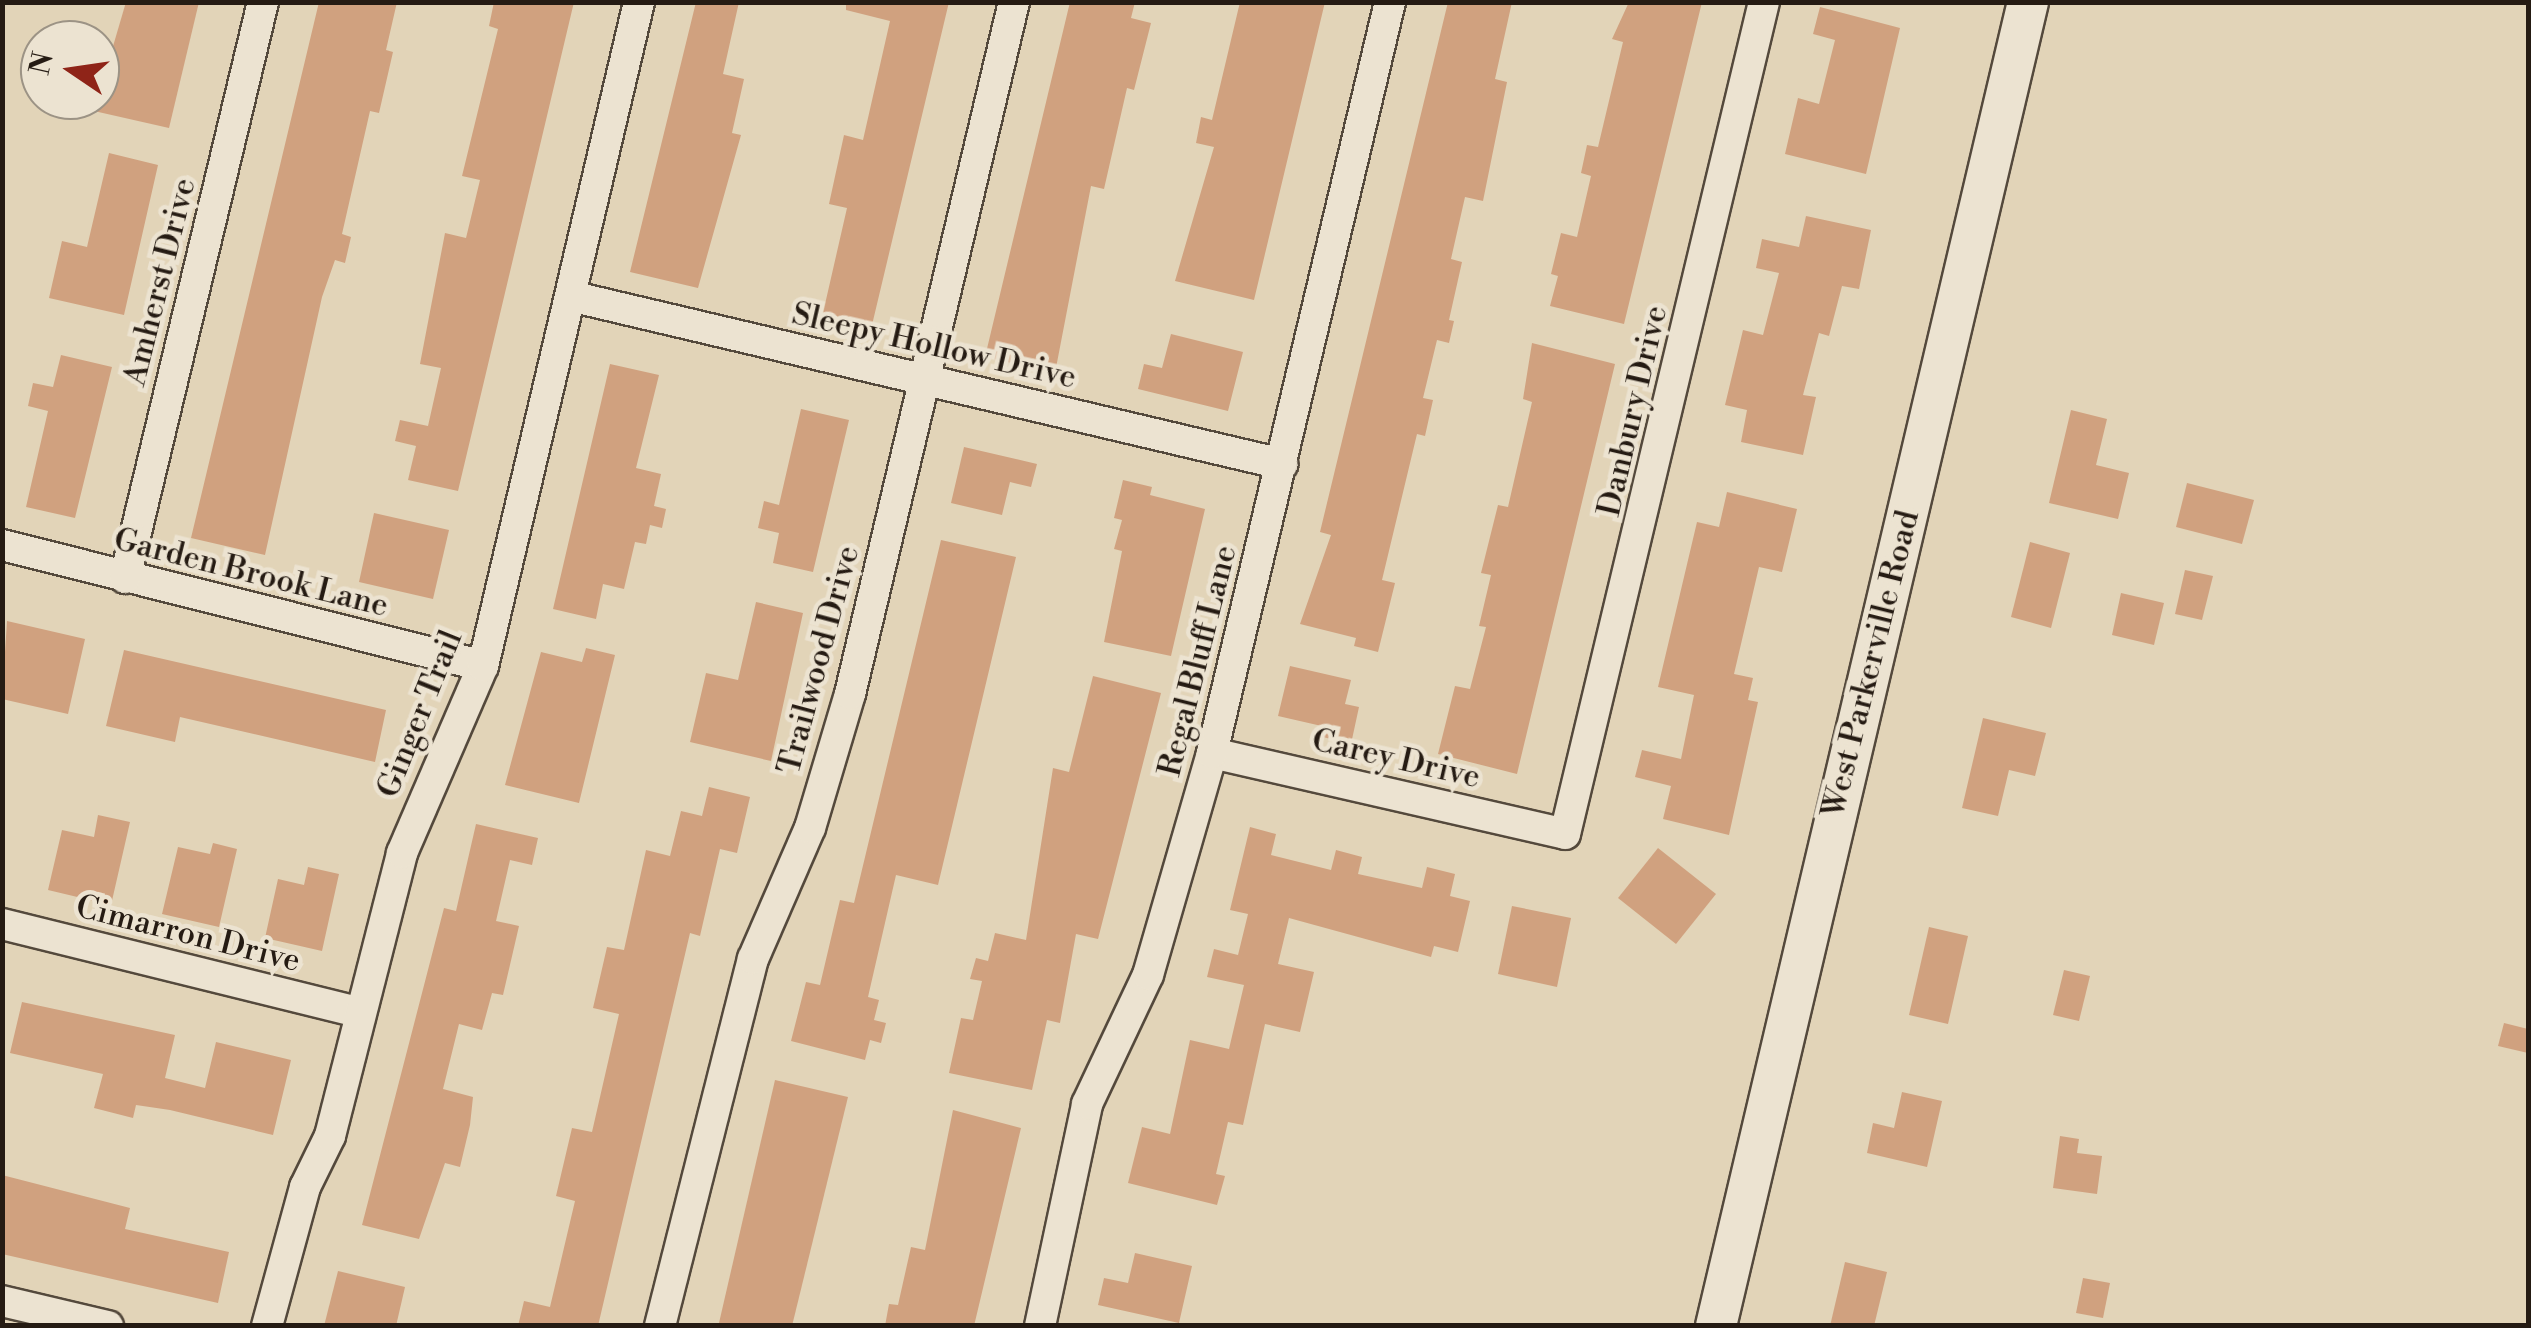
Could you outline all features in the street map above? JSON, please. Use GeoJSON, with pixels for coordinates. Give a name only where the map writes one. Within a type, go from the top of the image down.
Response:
{"type":"FeatureCollection","features":[{"type":"Feature","properties":{"kind":"main road","name":"West Parkerville Road"},"geometry":{"type":"LineString","coordinates":[[1716,1326],[2028,2]]}},
{"type":"Feature","properties":{"kind":"street","name":"Amherst Drive"},"geometry":{"type":"LineString","coordinates":[[125,578],[263,2]]}},
{"type":"Feature","properties":{"kind":"street","name":"Ginger Trail"},"geometry":{"type":"LineString","coordinates":[[267,1326],[304,1187],[330,1136],[357,1012],[402,854],[483,666],[639,2]]}},
{"type":"Feature","properties":{"kind":"street","name":"Trailwood Drive"},"geometry":{"type":"LineString","coordinates":[[660,1326],[753,958],[810,828],[850,694],[1014,2]]}},
{"type":"Feature","properties":{"kind":"street","name":"Regal Bluff Lane"},"geometry":{"type":"LineString","coordinates":[[1040,1326],[1087,1104],[1148,976],[1212,752],[1390,2]]}},
{"type":"Feature","properties":{"kind":"street","name":"Danbury Drive"},"geometry":{"type":"LineString","coordinates":[[1565,834],[1764,2]]}},
{"type":"Feature","properties":{"kind":"street","name":"Sleepy Hollow Drive"},"geometry":{"type":"LineString","coordinates":[[570,296],[1282,464]]}},
{"type":"Feature","properties":{"kind":"street","name":"Garden Brook Lane"},"geometry":{"type":"LineString","coordinates":[[2,545],[483,666]]}},
{"type":"Feature","properties":{"kind":"street","name":"Carey Drive"},"geometry":{"type":"LineString","coordinates":[[1212,752],[1565,834]]}},
{"type":"Feature","properties":{"kind":"street","name":"Cimarron Drive"},"geometry":{"type":"LineString","coordinates":[[2,924],[357,1012]]}},
{"type":"Feature","properties":{"kind":"street"},"geometry":{"type":"LineString","coordinates":[[2,1301],[108,1326]]}},
{"type":"Feature","properties":{"kind":"building"},"geometry":{"type":"Polygon","coordinates":[[[126,2],[199,2],[169,128],[120,117],[120,22],[126,2]]]}},
{"type":"Feature","properties":{"kind":"building"},"geometry":{"type":"Polygon","coordinates":[[[319,2],[397,2],[386,50],[393,52],[379,113],[370,111],[342,234],[351,237],[345,263],[335,260],[322,297],[265,555],[191,538],[319,2]]]}},
{"type":"Feature","properties":{"kind":"building"},"geometry":{"type":"Polygon","coordinates":[[[494,2],[574,2],[458,491],[408,480],[416,446],[395,441],[400,420],[428,426],[441,368],[420,364],[445,233],[466,238],[480,180],[462,176],[498,29],[489,26],[494,2]]]}},
{"type":"Feature","properties":{"kind":"building"},"geometry":{"type":"Polygon","coordinates":[[[696,2],[739,2],[723,74],[744,79],[732,133],[741,135],[698,288],[630,272],[696,2]]]}},
{"type":"Feature","properties":{"kind":"building"},"geometry":{"type":"Polygon","coordinates":[[[846,2],[949,2],[872,325],[823,313],[847,208],[829,204],[844,135],[863,140],[890,21],[846,10],[846,2]]]}},
{"type":"Feature","properties":{"kind":"building"},"geometry":{"type":"Polygon","coordinates":[[[1070,2],[1135,2],[1131,18],[1151,23],[1134,90],[1127,88],[1104,189],[1091,186],[1055,373],[985,357],[1070,2]]]}},
{"type":"Feature","properties":{"kind":"building"},"geometry":{"type":"Polygon","coordinates":[[[1240,2],[1325,2],[1254,300],[1175,281],[1214,147],[1196,143],[1201,117],[1212,120],[1240,2]]]}},
{"type":"Feature","properties":{"kind":"building"},"geometry":{"type":"Polygon","coordinates":[[[1448,2],[1512,2],[1495,79],[1507,82],[1483,201],[1465,197],[1451,259],[1462,262],[1449,320],[1454,321],[1449,343],[1437,340],[1423,398],[1433,400],[1425,436],[1417,434],[1382,580],[1395,583],[1378,652],[1354,646],[1356,638],[1300,624],[1331,535],[1320,532],[1448,2]]]}},
{"type":"Feature","properties":{"kind":"building"},"geometry":{"type":"Polygon","coordinates":[[[1629,2],[1702,2],[1624,324],[1550,306],[1558,276],[1551,274],[1561,233],[1577,237],[1591,176],[1581,173],[1587,145],[1598,147],[1623,42],[1612,39],[1629,2]]]}},
{"type":"Feature","properties":{"kind":"building"},"geometry":{"type":"Polygon","coordinates":[[[1820,7],[1900,28],[1866,174],[1785,154],[1798,98],[1819,104],[1835,40],[1813,34],[1820,7]]]}},
{"type":"Feature","properties":{"kind":"building"},"geometry":{"type":"Polygon","coordinates":[[[109,153],[158,165],[124,315],[49,298],[62,241],[87,247],[109,153]]]}},
{"type":"Feature","properties":{"kind":"building"},"geometry":{"type":"Polygon","coordinates":[[[1806,216],[1871,230],[1859,289],[1842,286],[1829,336],[1819,333],[1803,395],[1816,397],[1803,455],[1741,442],[1747,410],[1725,405],[1743,330],[1763,335],[1779,273],[1756,268],[1762,239],[1799,247],[1806,216]]]}},
{"type":"Feature","properties":{"kind":"building"},"geometry":{"type":"Polygon","coordinates":[[[1171,334],[1243,352],[1228,411],[1138,389],[1144,364],[1162,368],[1171,334]]]}},
{"type":"Feature","properties":{"kind":"building"},"geometry":{"type":"Polygon","coordinates":[[[1532,343],[1615,364],[1517,774],[1438,754],[1455,686],[1470,689],[1486,627],[1479,626],[1491,575],[1481,573],[1498,505],[1508,507],[1532,402],[1523,399],[1532,343]]]}},
{"type":"Feature","properties":{"kind":"building"},"geometry":{"type":"Polygon","coordinates":[[[61,355],[112,367],[75,518],[26,507],[48,411],[28,406],[33,383],[53,387],[61,355]]]}},
{"type":"Feature","properties":{"kind":"building"},"geometry":{"type":"Polygon","coordinates":[[[610,364],[659,375],[636,468],[661,474],[654,506],[666,509],[662,528],[650,525],[646,544],[635,542],[624,589],[603,584],[596,619],[553,609],[610,364]]]}},
{"type":"Feature","properties":{"kind":"building"},"geometry":{"type":"Polygon","coordinates":[[[801,409],[849,420],[813,572],[773,563],[779,533],[758,528],[764,501],[779,505],[801,409]]]}},
{"type":"Feature","properties":{"kind":"building"},"geometry":{"type":"Polygon","coordinates":[[[2071,410],[2107,419],[2096,465],[2129,473],[2118,519],[2049,503],[2071,410]]]}},
{"type":"Feature","properties":{"kind":"building"},"geometry":{"type":"Polygon","coordinates":[[[964,447],[1037,464],[1031,487],[1010,482],[1002,515],[951,503],[964,447]]]}},
{"type":"Feature","properties":{"kind":"building"},"geometry":{"type":"Polygon","coordinates":[[[1123,480],[1152,487],[1150,495],[1205,509],[1171,656],[1104,642],[1122,551],[1114,549],[1122,520],[1114,518],[1123,480]]]}},
{"type":"Feature","properties":{"kind":"building"},"geometry":{"type":"Polygon","coordinates":[[[2187,483],[2254,500],[2242,544],[2176,527],[2187,483]]]}},
{"type":"Feature","properties":{"kind":"building"},"geometry":{"type":"Polygon","coordinates":[[[1727,492],[1797,509],[1782,572],[1759,567],[1734,674],[1753,678],[1748,700],[1758,702],[1729,835],[1663,819],[1671,786],[1635,777],[1642,750],[1681,759],[1694,695],[1658,687],[1697,522],[1719,527],[1727,492]]]}},
{"type":"Feature","properties":{"kind":"building"},"geometry":{"type":"Polygon","coordinates":[[[374,513],[449,530],[433,599],[359,582],[374,513]]]}},
{"type":"Feature","properties":{"kind":"building"},"geometry":{"type":"Polygon","coordinates":[[[941,540],[1016,557],[938,885],[896,875],[868,997],[879,1000],[874,1020],[886,1023],[881,1043],[870,1040],[865,1060],[791,1041],[806,982],[820,985],[840,900],[854,903],[941,540]]]}},
{"type":"Feature","properties":{"kind":"building"},"geometry":{"type":"Polygon","coordinates":[[[2030,542],[2070,553],[2051,628],[2011,617],[2030,542]]]}},
{"type":"Feature","properties":{"kind":"building"},"geometry":{"type":"Polygon","coordinates":[[[2185,570],[2213,576],[2202,620],[2175,614],[2185,570]]]}},
{"type":"Feature","properties":{"kind":"building"},"geometry":{"type":"Polygon","coordinates":[[[2121,593],[2164,603],[2154,645],[2112,635],[2121,593]]]}},
{"type":"Feature","properties":{"kind":"building"},"geometry":{"type":"Polygon","coordinates":[[[756,602],[803,613],[771,761],[690,742],[706,673],[738,680],[756,602]]]}},
{"type":"Feature","properties":{"kind":"building"},"geometry":{"type":"Polygon","coordinates":[[[7,621],[85,639],[68,714],[2,699],[7,621]]]}},
{"type":"Feature","properties":{"kind":"building"},"geometry":{"type":"Polygon","coordinates":[[[586,648],[615,655],[579,803],[505,785],[541,652],[582,662],[586,648]]]}},
{"type":"Feature","properties":{"kind":"building"},"geometry":{"type":"Polygon","coordinates":[[[124,650],[386,710],[375,762],[180,717],[175,742],[106,726],[124,650]]]}},
{"type":"Feature","properties":{"kind":"building"},"geometry":{"type":"Polygon","coordinates":[[[1290,666],[1351,680],[1345,704],[1359,707],[1351,744],[1323,737],[1326,727],[1278,716],[1290,666]]]}},
{"type":"Feature","properties":{"kind":"building"},"geometry":{"type":"Polygon","coordinates":[[[1093,676],[1161,693],[1098,939],[1076,934],[1060,1023],[1047,1020],[1032,1090],[949,1073],[961,1018],[973,1020],[982,981],[970,979],[976,958],[988,961],[995,933],[1026,940],[1053,768],[1069,772],[1093,676]]]}},
{"type":"Feature","properties":{"kind":"building"},"geometry":{"type":"Polygon","coordinates":[[[1983,718],[2046,733],[2035,776],[2009,770],[1998,816],[1962,808],[1983,718]]]}},
{"type":"Feature","properties":{"kind":"building"},"geometry":{"type":"Polygon","coordinates":[[[709,787],[750,797],[737,853],[720,849],[700,936],[690,933],[598,1326],[518,1326],[524,1301],[550,1307],[575,1201],[556,1196],[572,1128],[592,1132],[619,1014],[593,1008],[607,947],[624,950],[646,850],[670,856],[681,811],[702,816],[709,787]]]}},
{"type":"Feature","properties":{"kind":"building"},"geometry":{"type":"Polygon","coordinates":[[[98,815],[130,822],[111,905],[48,890],[62,830],[94,837],[98,815]]]}},
{"type":"Feature","properties":{"kind":"building"},"geometry":{"type":"Polygon","coordinates":[[[476,824],[538,838],[532,865],[510,860],[496,921],[519,926],[503,995],[492,993],[482,1030],[459,1024],[443,1089],[473,1097],[470,1125],[460,1167],[445,1163],[419,1239],[362,1225],[444,908],[456,911],[476,824]]]}},
{"type":"Feature","properties":{"kind":"building"},"geometry":{"type":"Polygon","coordinates":[[[1250,827],[1276,834],[1271,855],[1331,870],[1336,850],[1362,857],[1358,874],[1422,888],[1427,867],[1455,874],[1450,896],[1470,901],[1458,952],[1434,946],[1431,957],[1289,918],[1278,964],[1314,972],[1300,1032],[1265,1024],[1243,1125],[1228,1122],[1216,1174],[1225,1176],[1217,1205],[1128,1183],[1142,1127],[1170,1134],[1190,1040],[1229,1049],[1244,985],[1207,977],[1214,949],[1238,955],[1248,914],[1230,910],[1250,827]]]}},
{"type":"Feature","properties":{"kind":"building"},"geometry":{"type":"Polygon","coordinates":[[[213,843],[237,849],[219,927],[162,914],[178,847],[210,854],[213,843]]]}},
{"type":"Feature","properties":{"kind":"building"},"geometry":{"type":"Polygon","coordinates":[[[1658,848],[1716,894],[1676,944],[1618,898],[1658,848]]]}},
{"type":"Feature","properties":{"kind":"building"},"geometry":{"type":"Polygon","coordinates":[[[308,867],[339,874],[322,951],[265,938],[278,879],[304,885],[308,867]]]}},
{"type":"Feature","properties":{"kind":"building"},"geometry":{"type":"Polygon","coordinates":[[[1512,906],[1571,918],[1557,987],[1498,974],[1512,906]]]}},
{"type":"Feature","properties":{"kind":"building"},"geometry":{"type":"Polygon","coordinates":[[[1929,927],[1968,936],[1948,1024],[1909,1015],[1929,927]]]}},
{"type":"Feature","properties":{"kind":"building"},"geometry":{"type":"Polygon","coordinates":[[[2064,970],[2090,976],[2079,1021],[2053,1015],[2064,970]]]}},
{"type":"Feature","properties":{"kind":"building"},"geometry":{"type":"Polygon","coordinates":[[[22,1002],[175,1035],[165,1078],[205,1088],[216,1042],[291,1060],[273,1135],[170,1110],[136,1105],[133,1118],[94,1108],[103,1074],[10,1053],[22,1002]]]}},
{"type":"Feature","properties":{"kind":"building"},"geometry":{"type":"Polygon","coordinates":[[[2504,1023],[2528,1029],[2528,1053],[2498,1046],[2504,1023]]]}},
{"type":"Feature","properties":{"kind":"building"},"geometry":{"type":"Polygon","coordinates":[[[775,1080],[848,1097],[792,1326],[730,1326],[719,1323],[775,1080]]]}},
{"type":"Feature","properties":{"kind":"building"},"geometry":{"type":"Polygon","coordinates":[[[1902,1092],[1942,1101],[1927,1167],[1867,1153],[1873,1123],[1894,1128],[1902,1092]]]}},
{"type":"Feature","properties":{"kind":"building"},"geometry":{"type":"Polygon","coordinates":[[[953,1110],[1021,1128],[974,1326],[885,1326],[889,1304],[898,1305],[911,1247],[925,1250],[953,1110]]]}},
{"type":"Feature","properties":{"kind":"building"},"geometry":{"type":"Polygon","coordinates":[[[2060,1136],[2079,1139],[2077,1153],[2102,1156],[2097,1194],[2053,1188],[2060,1136]]]}},
{"type":"Feature","properties":{"kind":"building"},"geometry":{"type":"Polygon","coordinates":[[[2,1175],[130,1208],[125,1229],[229,1252],[218,1303],[2,1254],[2,1175]]]}},
{"type":"Feature","properties":{"kind":"building"},"geometry":{"type":"Polygon","coordinates":[[[1135,1253],[1192,1266],[1179,1323],[1098,1305],[1104,1278],[1128,1283],[1135,1253]]]}},
{"type":"Feature","properties":{"kind":"building"},"geometry":{"type":"Polygon","coordinates":[[[1845,1262],[1887,1272],[1874,1326],[1830,1326],[1845,1262]]]}},
{"type":"Feature","properties":{"kind":"building"},"geometry":{"type":"Polygon","coordinates":[[[338,1271],[405,1287],[396,1326],[324,1326],[338,1271]]]}},
{"type":"Feature","properties":{"kind":"building"},"geometry":{"type":"Polygon","coordinates":[[[2083,1278],[2110,1283],[2103,1318],[2076,1313],[2083,1278]]]}}]}
